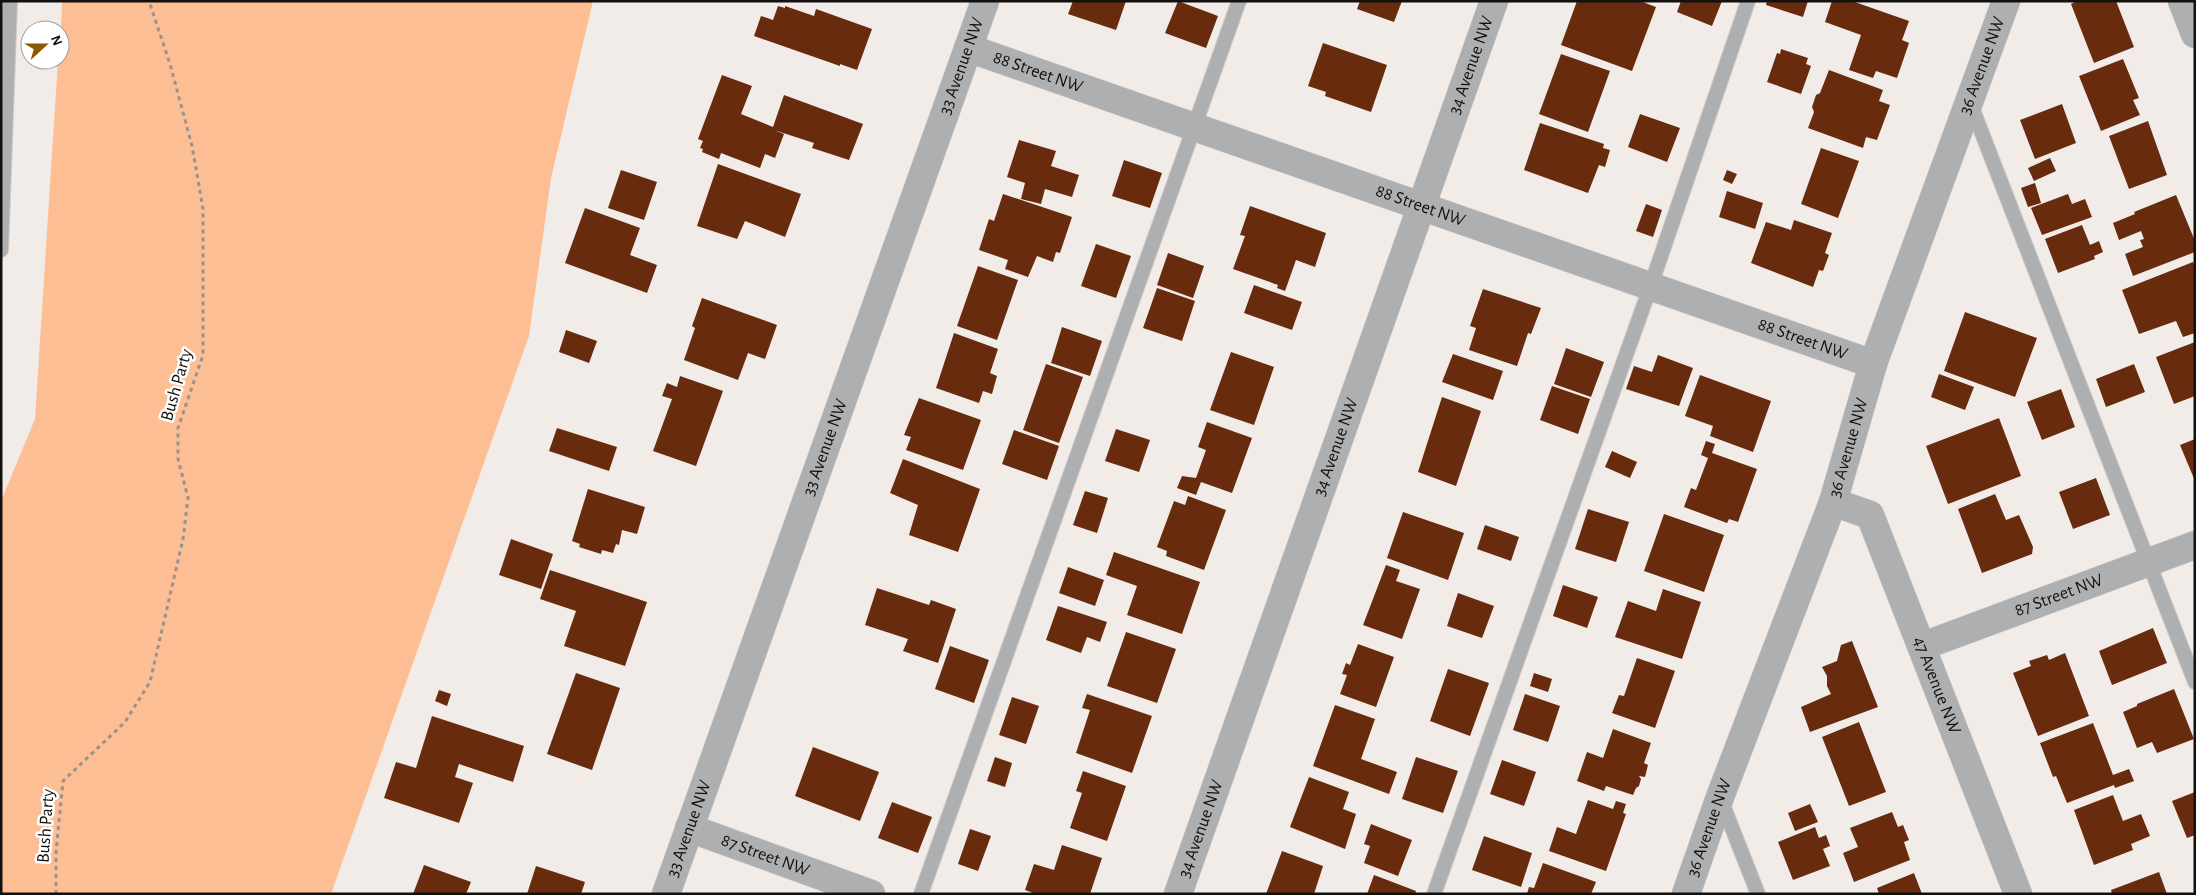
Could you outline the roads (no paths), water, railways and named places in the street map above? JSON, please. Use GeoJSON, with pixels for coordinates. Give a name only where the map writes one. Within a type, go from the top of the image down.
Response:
{"type":"FeatureCollection","features":[{"type":"Feature","properties":{"kind":"street","name":"33 Avenue NW"},"geometry":{"type":"LineString","coordinates":[[666,894],[985,1]]}},
{"type":"Feature","properties":{"kind":"street","name":"34 Avenue NW"},"geometry":{"type":"LineString","coordinates":[[1178,894],[1494,1]]}},
{"type":"Feature","properties":{"kind":"street","name":"36 Avenue NW"},"geometry":{"type":"LineString","coordinates":[[1686,894],[1720,797],[1833,502],[1873,364],[2006,1]]}},
{"type":"Feature","properties":{"kind":"street"},"geometry":{"type":"LineString","coordinates":[[2182,1],[2195,34]]}},
{"type":"Feature","properties":{"kind":"street","name":"88 Street NW"},"geometry":{"type":"LineString","coordinates":[[968,48],[1873,364]]}},
{"type":"Feature","properties":{"kind":"street","name":"47 Avenue NW"},"geometry":{"type":"LineString","coordinates":[[1833,502],[1870,515],[1923,646],[2018,894]]}},
{"type":"Feature","properties":{"kind":"street","name":"87 Street NW"},"geometry":{"type":"LineString","coordinates":[[1923,646],[2195,545]]}},
{"type":"Feature","properties":{"kind":"street","name":"87 Street NW"},"geometry":{"type":"LineString","coordinates":[[689,828],[871,894]]}},
{"type":"Feature","properties":{"kind":"lane"},"geometry":{"type":"LineString","coordinates":[[1,250],[10,1]]}},
{"type":"Feature","properties":{"kind":"lane"},"geometry":{"type":"LineString","coordinates":[[921,894],[1239,1]]}},
{"type":"Feature","properties":{"kind":"lane"},"geometry":{"type":"LineString","coordinates":[[1434,894],[1651,285],[1748,1]]}},
{"type":"Feature","properties":{"kind":"lane"},"geometry":{"type":"LineString","coordinates":[[1970,103],[2195,682]]}},
{"type":"Feature","properties":{"kind":"lane"},"geometry":{"type":"LineString","coordinates":[[1720,797],[1758,894]]}}]}
